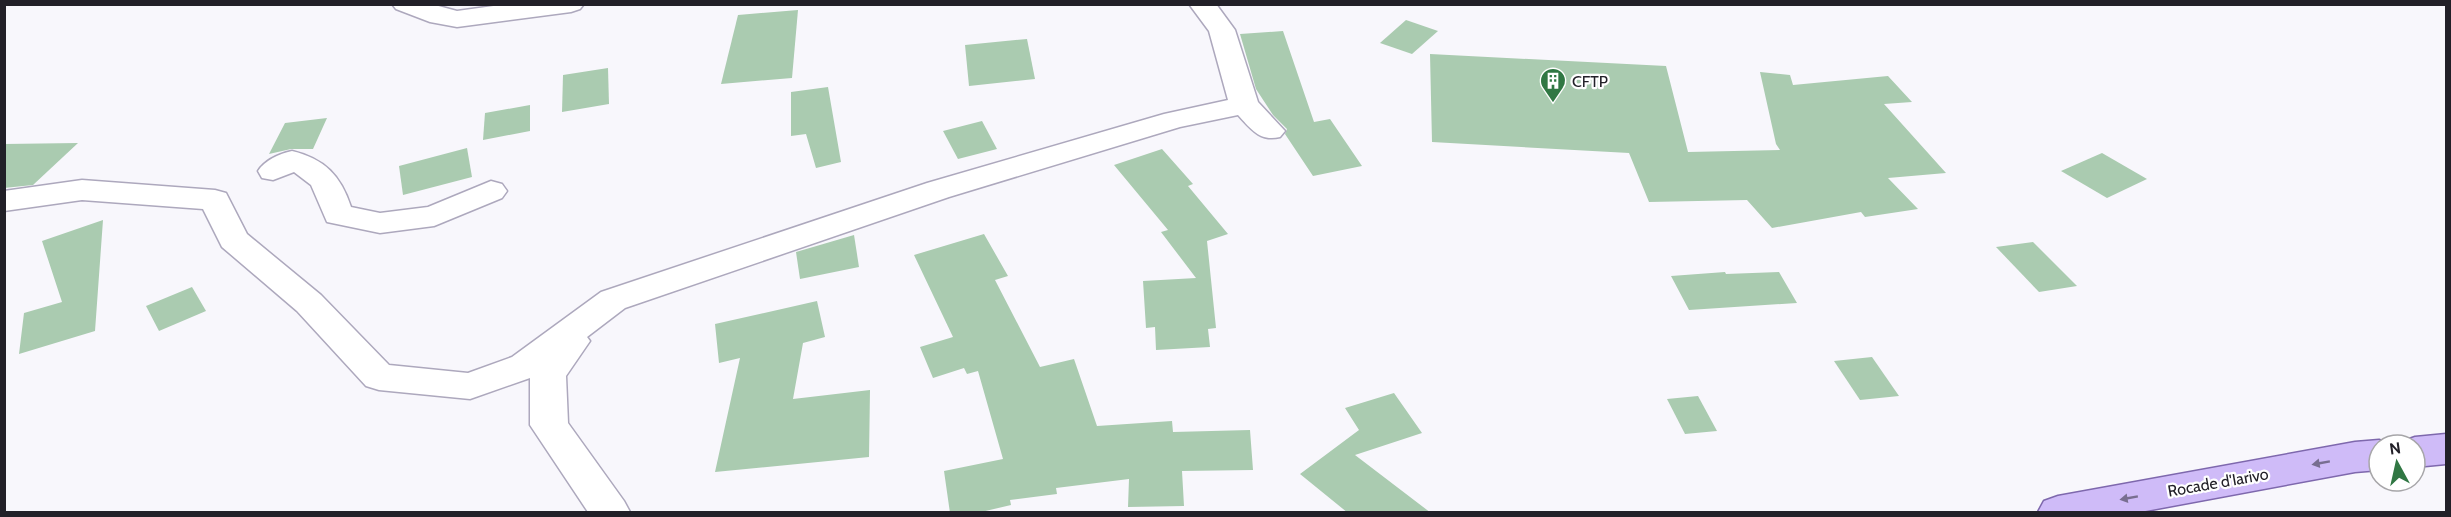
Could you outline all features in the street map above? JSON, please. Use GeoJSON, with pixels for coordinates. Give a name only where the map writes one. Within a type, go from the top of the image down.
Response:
{"type":"FeatureCollection","features":[{"type":"Feature","properties":{"kind":"main road"},"geometry":{"type":"LineString","coordinates":[[2427,451],[2446,449]]}},
{"type":"Feature","properties":{"kind":"main road","name":"Rocade d'Iarivo"},"geometry":{"type":"LineString","coordinates":[[2058,513],[2367,456]]}},
{"type":"Feature","properties":{"kind":"street"},"geometry":{"type":"LineString","coordinates":[[405,4],[439,16],[457,19],[571,4]]}},
{"type":"Feature","properties":{"kind":"street"},"geometry":{"type":"LineString","coordinates":[[1202,4],[1222,30],[1244,105],[1270,131]]}},
{"type":"Feature","properties":{"kind":"street"},"geometry":{"type":"LineString","coordinates":[[4,201],[82,190],[215,200],[233,240],[309,303],[379,377],[470,386],[525,366],[613,300],[938,190],[1174,120],[1244,105]]}},
{"type":"Feature","properties":{"kind":"street"},"geometry":{"type":"LineString","coordinates":[[273,171],[292,160],[308,165],[328,182],[338,215],[380,224],[434,216],[491,192]]}},
{"type":"Feature","properties":{"kind":"street"},"geometry":{"type":"LineString","coordinates":[[586,320],[548,374],[549,425],[610,513]]}},
{"type":"Feature","properties":{"kind":"building"},"geometry":{"type":"Polygon","coordinates":[[[798,10],[792,78],[721,84],[738,15],[798,10]]]}},
{"type":"Feature","properties":{"kind":"building"},"geometry":{"type":"Polygon","coordinates":[[[1406,20],[1438,31],[1412,54],[1380,43],[1406,20]]]}},
{"type":"Feature","properties":{"kind":"building"},"geometry":{"type":"Polygon","coordinates":[[[1283,31],[1314,122],[1330,119],[1362,166],[1313,176],[1285,134],[1287,129],[1273,115],[1256,89],[1240,34],[1283,31]]]}},
{"type":"Feature","properties":{"kind":"building"},"geometry":{"type":"Polygon","coordinates":[[[1027,39],[1035,79],[969,86],[965,45],[1027,39]]]}},
{"type":"Feature","properties":{"kind":"building"},"geometry":{"type":"Polygon","coordinates":[[[1430,54],[1666,66],[1688,152],[1780,150],[1776,144],[1760,72],[1790,75],[1793,85],[1888,76],[1912,102],[1884,104],[1946,173],[1888,178],[1918,209],[1865,217],[1861,212],[1772,228],[1747,200],[1649,202],[1629,153],[1432,142],[1430,54]]]}},
{"type":"Feature","properties":{"kind":"building"},"geometry":{"type":"Polygon","coordinates":[[[608,68],[609,104],[562,112],[563,75],[608,68]]]}},
{"type":"Feature","properties":{"kind":"building"},"geometry":{"type":"Polygon","coordinates":[[[828,87],[841,162],[816,168],[806,134],[791,136],[791,92],[828,87]]]}},
{"type":"Feature","properties":{"kind":"building"},"geometry":{"type":"Polygon","coordinates":[[[530,105],[530,131],[483,140],[485,113],[530,105]]]}},
{"type":"Feature","properties":{"kind":"building"},"geometry":{"type":"Polygon","coordinates":[[[327,118],[313,149],[291,149],[269,154],[285,123],[327,118]]]}},
{"type":"Feature","properties":{"kind":"building"},"geometry":{"type":"Polygon","coordinates":[[[982,121],[997,149],[958,159],[943,131],[982,121]]]}},
{"type":"Feature","properties":{"kind":"building"},"geometry":{"type":"Polygon","coordinates":[[[78,143],[33,185],[4,188],[4,144],[78,143]]]}},
{"type":"Feature","properties":{"kind":"building"},"geometry":{"type":"Polygon","coordinates":[[[467,148],[472,177],[403,195],[399,166],[467,148]]]}},
{"type":"Feature","properties":{"kind":"building"},"geometry":{"type":"Polygon","coordinates":[[[1162,149],[1193,184],[1188,186],[1228,234],[1207,241],[1216,328],[1208,329],[1210,347],[1156,350],[1155,327],[1146,328],[1143,281],[1196,278],[1161,232],[1168,230],[1114,165],[1162,149]]]}},
{"type":"Feature","properties":{"kind":"building"},"geometry":{"type":"Polygon","coordinates":[[[2102,153],[2147,179],[2107,198],[2061,171],[2102,153]]]}},
{"type":"Feature","properties":{"kind":"building"},"geometry":{"type":"Polygon","coordinates":[[[103,220],[95,331],[19,354],[24,313],[62,302],[42,241],[103,220]]]}},
{"type":"Feature","properties":{"kind":"building"},"geometry":{"type":"Polygon","coordinates":[[[984,234],[1008,276],[995,280],[1040,367],[1074,359],[1097,426],[1172,421],[1173,432],[1250,430],[1253,470],[1182,471],[1184,506],[1128,507],[1129,479],[1056,488],[1057,494],[1010,500],[1011,505],[977,513],[950,513],[944,471],[1003,459],[978,371],[967,374],[964,368],[933,378],[920,347],[953,337],[914,255],[984,234]]]}},
{"type":"Feature","properties":{"kind":"building"},"geometry":{"type":"Polygon","coordinates":[[[854,235],[859,267],[800,279],[796,252],[854,235]]]}},
{"type":"Feature","properties":{"kind":"building"},"geometry":{"type":"Polygon","coordinates":[[[2033,242],[2077,286],[2039,292],[1996,247],[2033,242]]]}},
{"type":"Feature","properties":{"kind":"building"},"geometry":{"type":"Polygon","coordinates":[[[1725,272],[1726,274],[1779,272],[1797,303],[1689,310],[1671,276],[1725,272]]]}},
{"type":"Feature","properties":{"kind":"building"},"geometry":{"type":"Polygon","coordinates":[[[192,287],[206,311],[159,331],[146,306],[192,287]]]}},
{"type":"Feature","properties":{"kind":"building"},"geometry":{"type":"Polygon","coordinates":[[[817,301],[825,337],[803,343],[793,399],[870,390],[869,457],[715,472],[740,358],[719,363],[715,324],[817,301]]]}},
{"type":"Feature","properties":{"kind":"building"},"geometry":{"type":"Polygon","coordinates":[[[1872,357],[1899,396],[1860,400],[1834,361],[1872,357]]]}},
{"type":"Feature","properties":{"kind":"building"},"geometry":{"type":"Polygon","coordinates":[[[1394,393],[1422,433],[1355,455],[1431,513],[1348,513],[1300,474],[1359,430],[1345,408],[1394,393]]]}},
{"type":"Feature","properties":{"kind":"building"},"geometry":{"type":"Polygon","coordinates":[[[1698,396],[1717,431],[1685,434],[1667,399],[1698,396]]]}},
{"type":"Feature","properties":{"kind":"place","name":"CFTP"},"geometry":{"type":"Point","coordinates":[1553,104]}}]}
